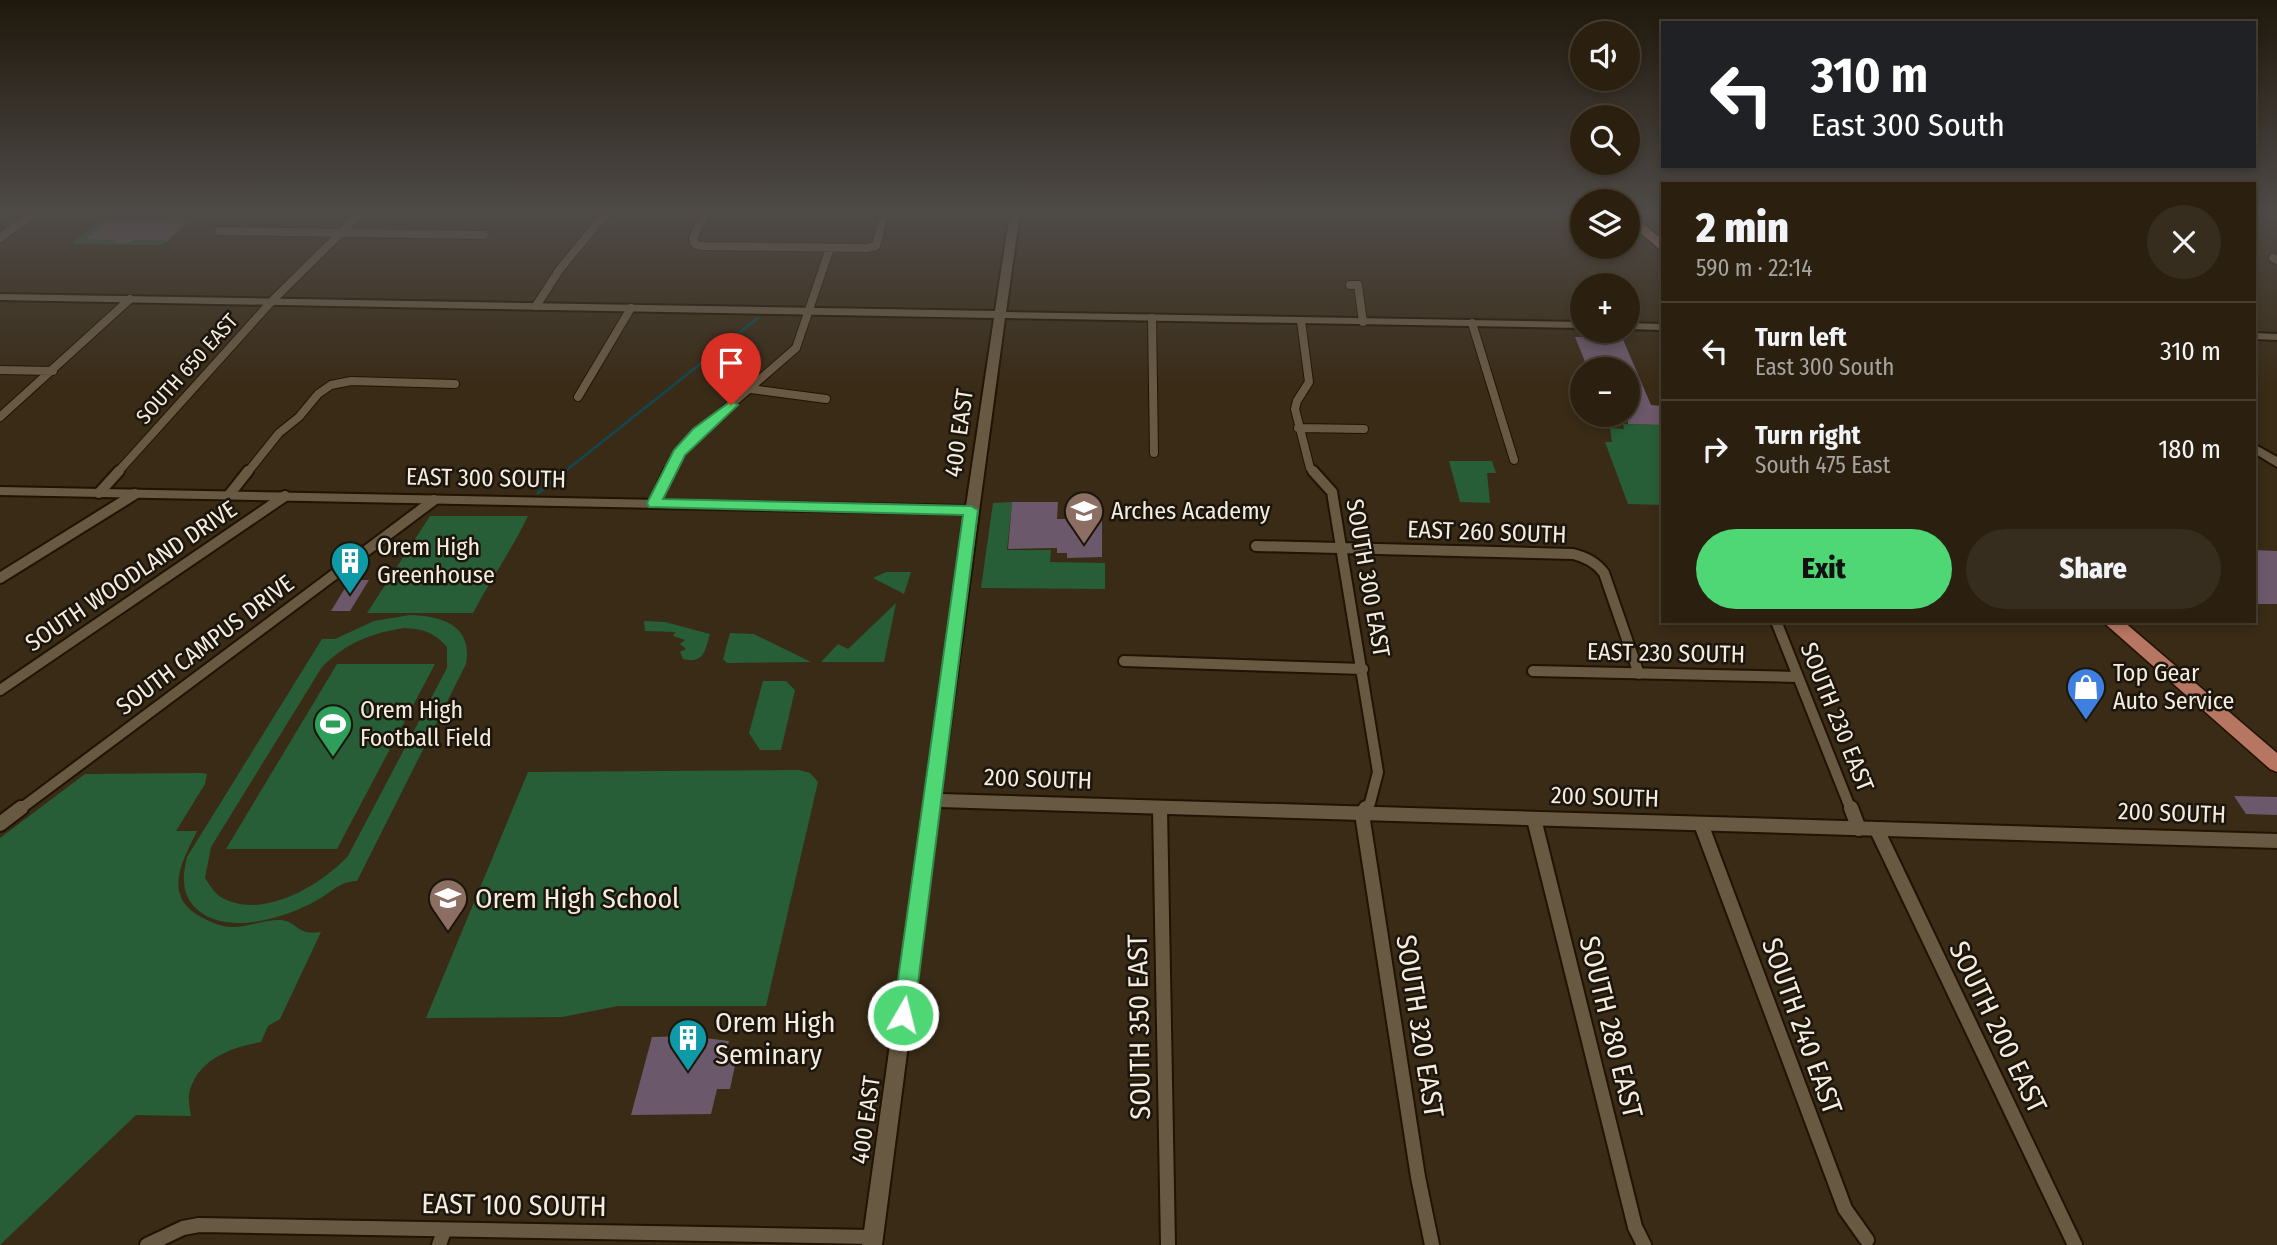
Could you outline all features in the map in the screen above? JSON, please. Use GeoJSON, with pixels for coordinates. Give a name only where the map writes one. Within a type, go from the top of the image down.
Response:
{"type":"FeatureCollection","features":[{"type":"Feature","properties":{"kind":"main road"},"geometry":{"type":"LineString","coordinates":[[2113,623],[2277,764]]}},
{"type":"Feature","properties":{"kind":"street","name":"SOUTH 650 EAST"},"geometry":{"type":"LineString","coordinates":[[99,493],[301,270]]}},
{"type":"Feature","properties":{"kind":"street"},"geometry":{"type":"LineString","coordinates":[[536,306],[559,270]]}},
{"type":"Feature","properties":{"kind":"street"},"geometry":{"type":"LineString","coordinates":[[654,503],[671,466],[689,441],[796,348],[822,270]]}},
{"type":"Feature","properties":{"kind":"street","name":"400 EAST"},"geometry":{"type":"LineString","coordinates":[[873,1241],[971,510],[1007,270]]}},
{"type":"Feature","properties":{"kind":"street"},"geometry":{"type":"LineString","coordinates":[[1350,285],[1358,285],[1363,322]]}},
{"type":"Feature","properties":{"kind":"street"},"geometry":{"type":"LineString","coordinates":[[0,297],[1570,325]]}},
{"type":"Feature","properties":{"kind":"street"},"geometry":{"type":"LineString","coordinates":[[0,417],[130,299]]}},
{"type":"Feature","properties":{"kind":"street"},"geometry":{"type":"LineString","coordinates":[[578,397],[631,308]]}},
{"type":"Feature","properties":{"kind":"street"},"geometry":{"type":"LineString","coordinates":[[1152,318],[1154,453]]}},
{"type":"Feature","properties":{"kind":"street","name":"SOUTH 300 EAST"},"geometry":{"type":"LineString","coordinates":[[1301,321],[1309,382],[1295,403],[1298,428],[1310,468],[1332,492],[1378,772],[1370,803],[1362,814]]}},
{"type":"Feature","properties":{"kind":"street"},"geometry":{"type":"LineString","coordinates":[[1472,323],[1514,460]]}},
{"type":"Feature","properties":{"kind":"street"},"geometry":{"type":"LineString","coordinates":[[1640,326],[1661,327]]}},
{"type":"Feature","properties":{"kind":"street"},"geometry":{"type":"LineString","coordinates":[[2256,336],[2277,337]]}},
{"type":"Feature","properties":{"kind":"street"},"geometry":{"type":"LineString","coordinates":[[0,370],[53,371]]}},
{"type":"Feature","properties":{"kind":"street"},"geometry":{"type":"LineString","coordinates":[[229,495],[279,433],[299,417],[321,391],[331,386],[351,381],[456,384]]}},
{"type":"Feature","properties":{"kind":"street"},"geometry":{"type":"LineString","coordinates":[[751,389],[826,399]]}},
{"type":"Feature","properties":{"kind":"street"},"geometry":{"type":"LineString","coordinates":[[1298,428],[1364,429]]}},
{"type":"Feature","properties":{"kind":"street"},"geometry":{"type":"LineString","coordinates":[[2256,449],[2277,463]]}},
{"type":"Feature","properties":{"kind":"street","name":"EAST 300 SOUTH"},"geometry":{"type":"LineString","coordinates":[[0,491],[971,510]]}},
{"type":"Feature","properties":{"kind":"street"},"geometry":{"type":"LineString","coordinates":[[0,578],[135,494]]}},
{"type":"Feature","properties":{"kind":"street","name":"SOUTH WOODLAND DRIVE"},"geometry":{"type":"LineString","coordinates":[[0,690],[285,496]]}},
{"type":"Feature","properties":{"kind":"street","name":"SOUTH CAMPUS DRIVE"},"geometry":{"type":"LineString","coordinates":[[0,824],[435,500]]}},
{"type":"Feature","properties":{"kind":"street","name":"EAST 260 SOUTH"},"geometry":{"type":"LineString","coordinates":[[1256,546],[1573,554],[1590,559],[1604,573],[1639,674]]}},
{"type":"Feature","properties":{"kind":"street","name":"SOUTH 230 EAST"},"geometry":{"type":"LineString","coordinates":[[1777,623],[1859,829]]}},
{"type":"Feature","properties":{"kind":"street"},"geometry":{"type":"LineString","coordinates":[[1124,661],[1363,669]]}},
{"type":"Feature","properties":{"kind":"street","name":"EAST 230 SOUTH"},"geometry":{"type":"LineString","coordinates":[[1533,671],[1797,677]]}},
{"type":"Feature","properties":{"kind":"street","name":"200 SOUTH"},"geometry":{"type":"LineString","coordinates":[[932,800],[2277,841]]}},
{"type":"Feature","properties":{"kind":"street","name":"SOUTH 350 EAST"},"geometry":{"type":"LineString","coordinates":[[1160,807],[1168,1245]]}},
{"type":"Feature","properties":{"kind":"street","name":"SOUTH 320 EAST"},"geometry":{"type":"LineString","coordinates":[[1362,814],[1418,1178],[1432,1245]]}},
{"type":"Feature","properties":{"kind":"street","name":"SOUTH 280 EAST"},"geometry":{"type":"LineString","coordinates":[[1534,819],[1635,1227],[1644,1245]]}},
{"type":"Feature","properties":{"kind":"street","name":"SOUTH 240 EAST"},"geometry":{"type":"LineString","coordinates":[[1700,824],[1844,1209],[1867,1240]]}},
{"type":"Feature","properties":{"kind":"street","name":"SOUTH 200 EAST"},"geometry":{"type":"LineString","coordinates":[[1877,830],[2075,1245]]}},
{"type":"Feature","properties":{"kind":"street","name":"EAST 100 SOUTH"},"geometry":{"type":"LineString","coordinates":[[152,1242],[183,1228],[199,1226],[441,1238],[873,1241]]}},
{"type":"Feature","properties":{"kind":"green space"},"geometry":{"type":"Polygon","coordinates":[[[1661,425],[1661,505],[1628,504],[1605,442],[1612,442],[1610,428],[1661,425]]]}},
{"type":"Feature","properties":{"kind":"green space"},"geometry":{"type":"Polygon","coordinates":[[[1449,461],[1492,461],[1496,473],[1487,473],[1490,503],[1460,502],[1449,461]]]}},
{"type":"Feature","properties":{"kind":"green space"},"geometry":{"type":"Polygon","coordinates":[[[1012,502],[1007,550],[1051,550],[1050,562],[1105,563],[1105,589],[981,588],[993,503],[1012,502]]]}},
{"type":"Feature","properties":{"kind":"green space"},"geometry":{"type":"Polygon","coordinates":[[[430,516],[528,516],[473,613],[367,613],[430,516]]]}},
{"type":"Feature","properties":{"kind":"green space"},"geometry":{"type":"Polygon","coordinates":[[[886,572],[911,572],[904,594],[873,578],[886,572]]]}},
{"type":"Feature","properties":{"kind":"green space"},"geometry":{"type":"Polygon","coordinates":[[[896,603],[884,662],[821,662],[838,644],[848,649],[896,603]]]}},
{"type":"Feature","properties":{"kind":"green space"},"geometry":{"type":"Polygon","coordinates":[[[410,615],[444,621],[460,632],[467,651],[466,664],[357,881],[342,885],[307,906],[259,921],[227,922],[199,911],[189,899],[184,886],[187,857],[322,639],[335,639],[374,621],[410,615]],[[404,628],[360,640],[340,651],[322,667],[211,847],[205,878],[219,896],[235,903],[270,903],[306,889],[348,856],[447,668],[447,647],[442,642],[423,630],[404,628]]]}},
{"type":"Feature","properties":{"kind":"green space"},"geometry":{"type":"Polygon","coordinates":[[[644,621],[665,622],[710,634],[705,651],[695,660],[683,659],[680,652],[686,649],[680,644],[685,640],[673,636],[675,632],[645,631],[644,621]]]}},
{"type":"Feature","properties":{"kind":"green space"},"geometry":{"type":"Polygon","coordinates":[[[730,633],[754,634],[811,662],[727,663],[723,659],[730,633]]]}},
{"type":"Feature","properties":{"kind":"green space","name":"Orem High Football Field"},"geometry":{"type":"Polygon","coordinates":[[[337,664],[435,664],[337,849],[226,849],[337,664]]]}},
{"type":"Feature","properties":{"kind":"green space"},"geometry":{"type":"Polygon","coordinates":[[[763,681],[786,681],[795,690],[781,750],[760,750],[749,733],[763,681]]]}},
{"type":"Feature","properties":{"kind":"green space"},"geometry":{"type":"Polygon","coordinates":[[[799,770],[810,773],[818,782],[766,1006],[618,1006],[562,1017],[426,1018],[528,772],[799,770]]]}},
{"type":"Feature","properties":{"kind":"green space"},"geometry":{"type":"Polygon","coordinates":[[[85,774],[207,774],[205,784],[176,831],[197,831],[181,866],[179,878],[182,899],[189,909],[224,926],[238,927],[281,920],[307,932],[321,932],[280,1019],[268,1026],[261,1042],[238,1047],[216,1057],[199,1072],[189,1094],[191,1116],[136,1115],[0,1245],[0,838],[85,774]]]}},
{"type":"Feature","properties":{"kind":"building"},"geometry":{"type":"Polygon","coordinates":[[[1577,343],[1625,343],[1631,357],[1583,357],[1577,343]]]}},
{"type":"Feature","properties":{"kind":"building"},"geometry":{"type":"Polygon","coordinates":[[[1640,379],[1651,405],[1661,406],[1661,425],[1640,424],[1640,379]]]}},
{"type":"Feature","properties":{"kind":"building","name":"Arches Academy"},"geometry":{"type":"Polygon","coordinates":[[[1012,502],[1058,502],[1057,519],[1102,519],[1102,557],[1067,558],[1067,553],[1057,553],[1057,548],[1008,549],[1012,502]]]}},
{"type":"Feature","properties":{"kind":"building"},"geometry":{"type":"Polygon","coordinates":[[[2256,550],[2277,551],[2277,604],[2256,604],[2256,550]]]}},
{"type":"Feature","properties":{"kind":"building","name":"Orem High Greenhouse"},"geometry":{"type":"Polygon","coordinates":[[[350,580],[369,580],[350,611],[331,611],[350,580]]]}},
{"type":"Feature","properties":{"kind":"building"},"geometry":{"type":"Polygon","coordinates":[[[2234,796],[2277,797],[2277,815],[2246,814],[2234,796]]]}},
{"type":"Feature","properties":{"kind":"building","name":"Orem High Seminary"},"geometry":{"type":"Polygon","coordinates":[[[689,1036],[729,1041],[725,1056],[737,1056],[730,1089],[717,1089],[711,1114],[631,1115],[652,1037],[689,1036]]]}},
{"type":"Feature","properties":{"kind":"waterway"},"geometry":{"type":"LineString","coordinates":[[563,473],[758,318]]}},
{"type":"Feature","properties":{"kind":"waterway"},"geometry":{"type":"LineString","coordinates":[[538,493],[565,471]]}},
{"type":"Feature","properties":{"kind":"place","name":"Arches Academy"},"geometry":{"type":"Point","coordinates":[1084,545]}},
{"type":"Feature","properties":{"kind":"place","name":"Orem High Greenhouse"},"geometry":{"type":"Point","coordinates":[350,595]}},
{"type":"Feature","properties":{"kind":"place","name":"Top Gear Auto Service"},"geometry":{"type":"Point","coordinates":[2086,721]}},
{"type":"Feature","properties":{"kind":"place","name":"Orem High Football Field"},"geometry":{"type":"Point","coordinates":[333,758]}},
{"type":"Feature","properties":{"kind":"place","name":"Orem High School"},"geometry":{"type":"Point","coordinates":[448,932]}},
{"type":"Feature","properties":{"kind":"place","name":"Orem High Seminary"},"geometry":{"type":"Point","coordinates":[688,1072]}},
{"type":"Feature","properties":{"kind":"route"},"geometry":{"type":"LineString","coordinates":[[731,405],[698,432],[678,453],[654,503],[971,510],[903,1015]]}}]}
